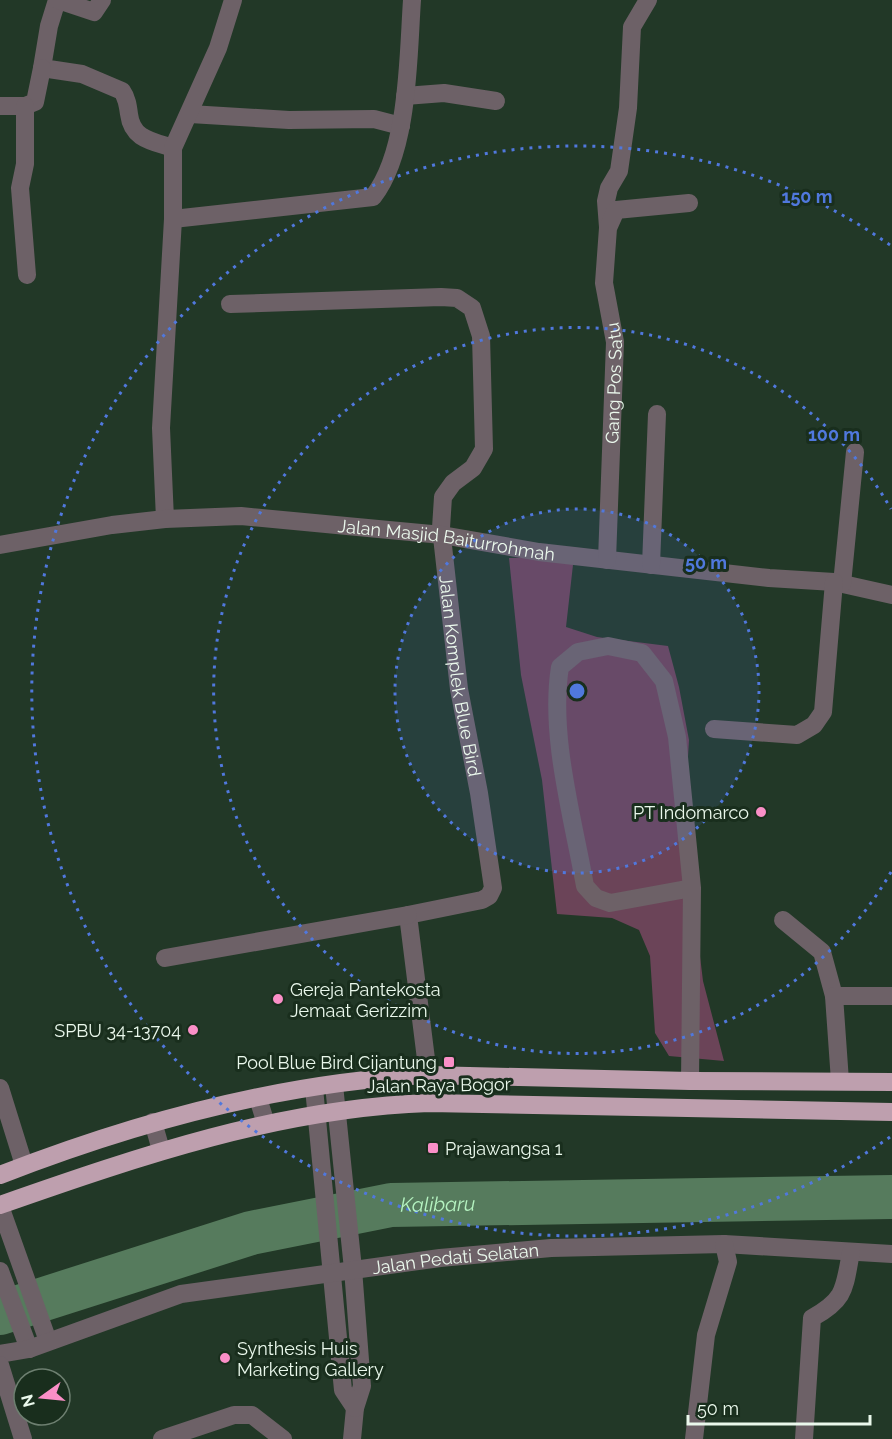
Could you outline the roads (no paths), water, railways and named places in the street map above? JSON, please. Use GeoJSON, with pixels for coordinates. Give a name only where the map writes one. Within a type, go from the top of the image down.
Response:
{"type":"FeatureCollection","features":[{"type":"Feature","properties":{"kind":"highway","name":"Jalan Raya Bogor"},"geometry":{"type":"LineString","coordinates":[[0,1175],[153,1122],[258,1098],[392,1076],[892,1082]]}},
{"type":"Feature","properties":{"kind":"highway","name":"Jalan Raya Bogor"},"geometry":{"type":"LineString","coordinates":[[0,1205],[161,1150],[267,1124],[370,1107],[429,1103],[892,1112]]}},
{"type":"Feature","properties":{"kind":"street"},"geometry":{"type":"LineString","coordinates":[[0,106],[25,106],[35,102],[49,26],[58,0],[90,12],[98,11],[102,0]]}},
{"type":"Feature","properties":{"kind":"street"},"geometry":{"type":"LineString","coordinates":[[165,519],[161,428],[173,219],[173,148],[218,48],[233,0]]}},
{"type":"Feature","properties":{"kind":"street"},"geometry":{"type":"LineString","coordinates":[[173,219],[373,197],[383,185],[401,126],[412,0]]}},
{"type":"Feature","properties":{"kind":"street","name":"Gang Pos Satu"},"geometry":{"type":"LineString","coordinates":[[607,560],[615,342],[604,283],[608,228],[606,201],[609,188],[619,171],[628,108],[632,27],[648,0]]}},
{"type":"Feature","properties":{"kind":"street"},"geometry":{"type":"LineString","coordinates":[[42,68],[82,74],[122,92],[126,97],[130,126],[133,131],[149,140],[173,148]]}},
{"type":"Feature","properties":{"kind":"street"},"geometry":{"type":"LineString","coordinates":[[405,96],[444,93],[496,101]]}},
{"type":"Feature","properties":{"kind":"street"},"geometry":{"type":"LineString","coordinates":[[25,106],[25,164],[20,188],[27,275]]}},
{"type":"Feature","properties":{"kind":"street"},"geometry":{"type":"LineString","coordinates":[[190,114],[280,120],[374,119],[401,126]]}},
{"type":"Feature","properties":{"kind":"street"},"geometry":{"type":"LineString","coordinates":[[608,228],[616,210],[689,203]]}},
{"type":"Feature","properties":{"kind":"street","name":"Jalan Komplek Blue Bird"},"geometry":{"type":"LineString","coordinates":[[165,958],[482,900],[489,896],[493,888],[479,793],[459,689],[442,535],[443,497],[453,483],[473,468],[484,449],[481,336],[472,308],[457,298],[441,297],[230,304]]}},
{"type":"Feature","properties":{"kind":"street"},"geometry":{"type":"LineString","coordinates":[[651,565],[657,414]]}},
{"type":"Feature","properties":{"kind":"street"},"geometry":{"type":"LineString","coordinates":[[714,729],[797,735],[814,725],[823,712],[855,452]]}},
{"type":"Feature","properties":{"kind":"street","name":"Jalan Masjid Baiturrohmah"},"geometry":{"type":"LineString","coordinates":[[0,545],[112,525],[165,519],[241,516],[442,535],[607,560],[769,578],[838,583],[892,595]]}},
{"type":"Feature","properties":{"kind":"street"},"geometry":{"type":"LineString","coordinates":[[690,1081],[692,888],[677,737],[664,681],[642,653],[608,646],[578,652],[560,667],[557,688],[561,747],[585,886],[596,898],[610,903],[692,888]]}},
{"type":"Feature","properties":{"kind":"street"},"geometry":{"type":"LineString","coordinates":[[408,915],[428,1075]]}},
{"type":"Feature","properties":{"kind":"street"},"geometry":{"type":"LineString","coordinates":[[783,920],[822,952],[834,996],[840,1081]]}},
{"type":"Feature","properties":{"kind":"street"},"geometry":{"type":"LineString","coordinates":[[834,996],[892,996]]}},
{"type":"Feature","properties":{"kind":"street"},"geometry":{"type":"LineString","coordinates":[[334,1085],[354,1269],[362,1386],[355,1408],[352,1439]]}},
{"type":"Feature","properties":{"kind":"street"},"geometry":{"type":"LineString","coordinates":[[314,1088],[334,1271],[343,1390],[355,1408]]}},
{"type":"Feature","properties":{"kind":"street"},"geometry":{"type":"LineString","coordinates":[[0,1089],[24,1165]]}},
{"type":"Feature","properties":{"kind":"street"},"geometry":{"type":"LineString","coordinates":[[258,1098],[267,1124]]}},
{"type":"Feature","properties":{"kind":"street"},"geometry":{"type":"LineString","coordinates":[[153,1122],[161,1150]]}},
{"type":"Feature","properties":{"kind":"street"},"geometry":{"type":"LineString","coordinates":[[0,1205],[48,1341]]}},
{"type":"Feature","properties":{"kind":"street"},"geometry":{"type":"LineString","coordinates":[[694,1439],[706,1335],[728,1262],[724,1244]]}},
{"type":"Feature","properties":{"kind":"street","name":"Jalan Pedati Selatan"},"geometry":{"type":"LineString","coordinates":[[0,1354],[29,1349],[181,1294],[334,1271],[551,1248],[724,1244],[892,1254]]}},
{"type":"Feature","properties":{"kind":"street"},"geometry":{"type":"LineString","coordinates":[[804,1439],[812,1318],[834,1305],[844,1287],[851,1252]]}},
{"type":"Feature","properties":{"kind":"street"},"geometry":{"type":"LineString","coordinates":[[0,1271],[29,1349]]}},
{"type":"Feature","properties":{"kind":"street"},"geometry":{"type":"LineString","coordinates":[[0,1365],[23,1439]]}},
{"type":"Feature","properties":{"kind":"street"},"geometry":{"type":"LineString","coordinates":[[162,1439],[234,1415],[252,1415],[283,1439]]}},
{"type":"Feature","properties":{"kind":"waterway","name":"Kalibaru"},"geometry":{"type":"LineString","coordinates":[[0,1313],[251,1233],[391,1205],[892,1197]]}},
{"type":"Feature","properties":{"kind":"place","name":"PT Indomarco"},"geometry":{"type":"Point","coordinates":[761,812]}},
{"type":"Feature","properties":{"kind":"place","name":"Gereja Pantekosta Jemaat Gerizzim"},"geometry":{"type":"Point","coordinates":[278,999]}},
{"type":"Feature","properties":{"kind":"place","name":"SPBU 34-13704"},"geometry":{"type":"Point","coordinates":[193,1030]}},
{"type":"Feature","properties":{"kind":"place","name":"Pool Blue Bird Cijantung"},"geometry":{"type":"Point","coordinates":[449,1062]}},
{"type":"Feature","properties":{"kind":"place","name":"Prajawangsa 1"},"geometry":{"type":"Point","coordinates":[433,1148]}},
{"type":"Feature","properties":{"kind":"place","name":"Synthesis Huis Marketing Gallery"},"geometry":{"type":"Point","coordinates":[225,1358]}}]}
